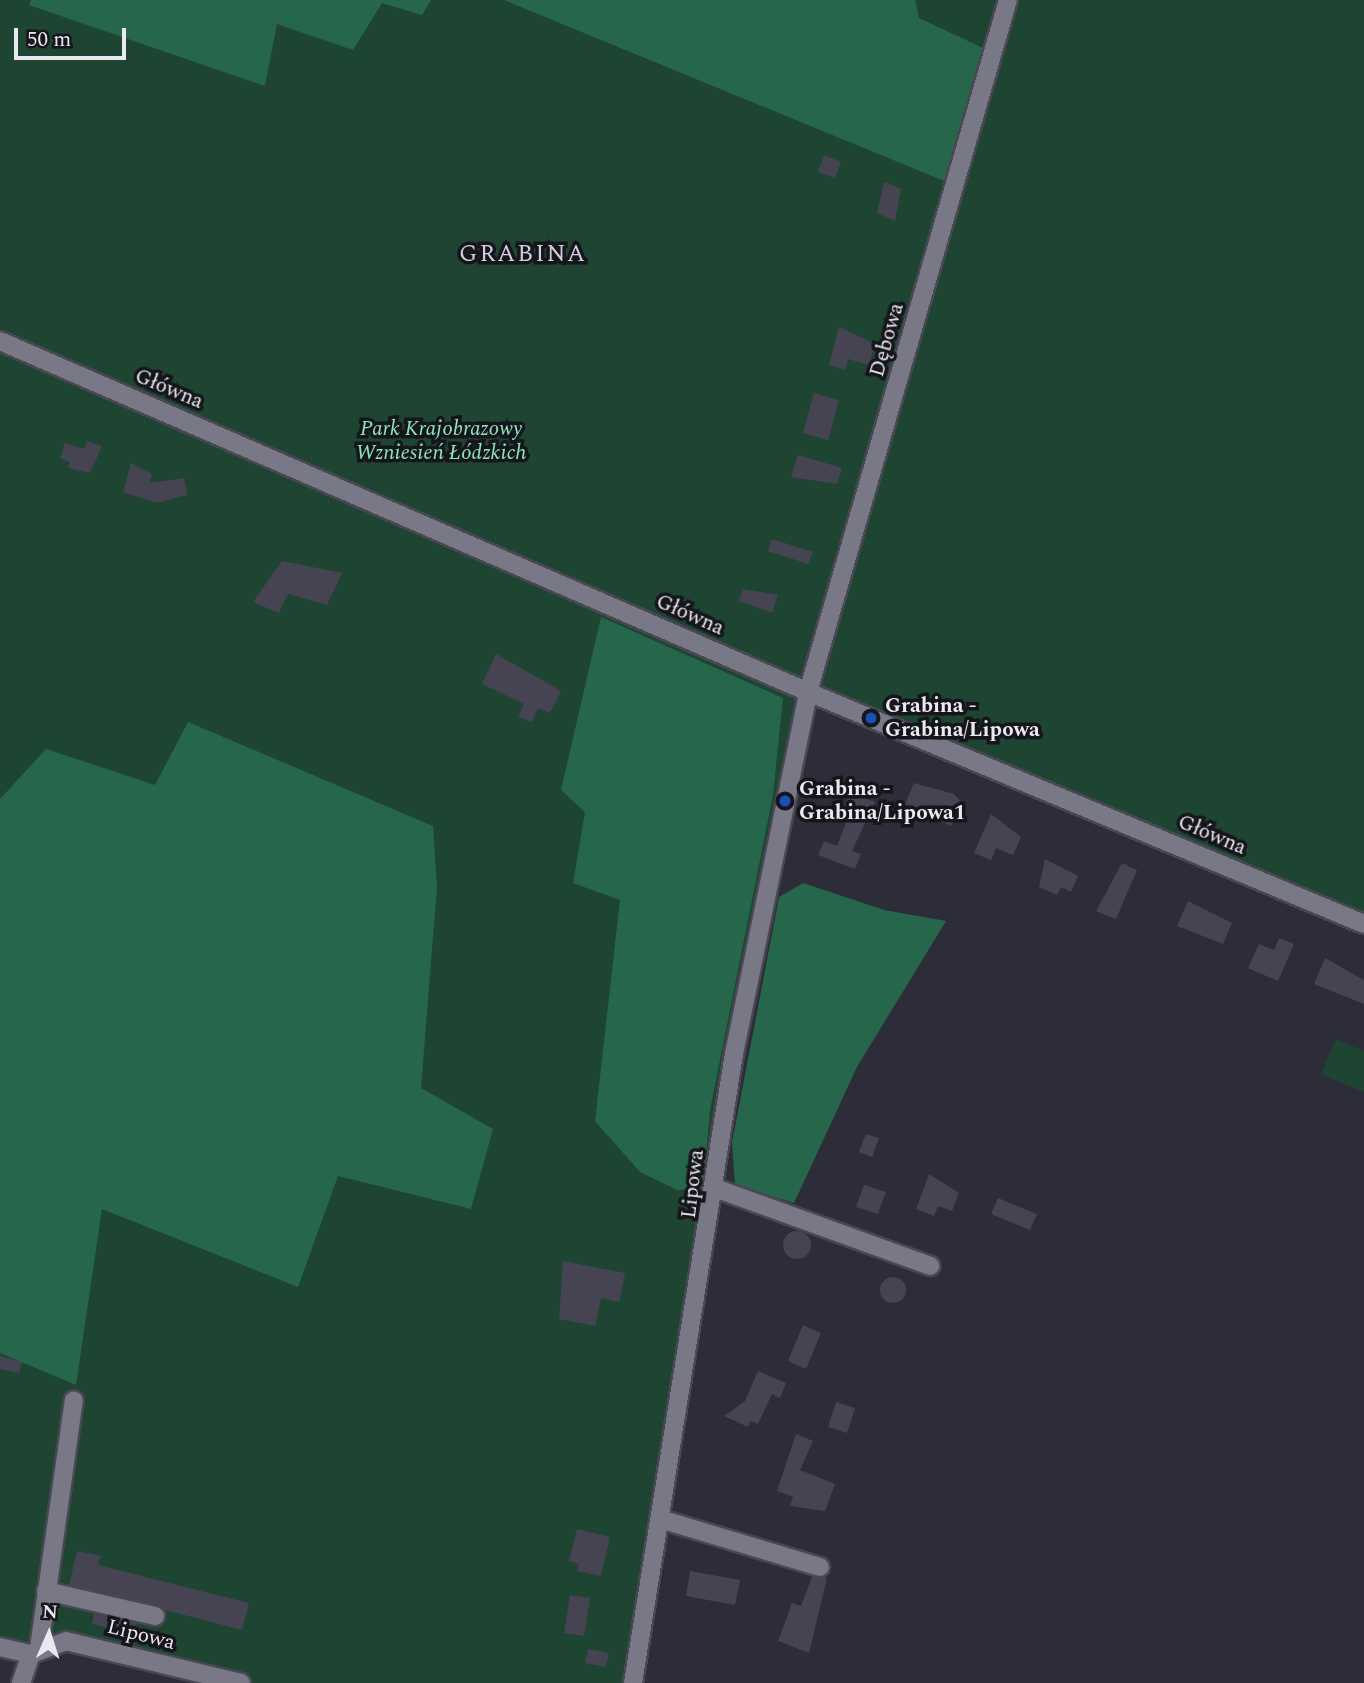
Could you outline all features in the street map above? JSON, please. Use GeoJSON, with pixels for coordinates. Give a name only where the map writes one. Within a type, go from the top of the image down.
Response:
{"type":"FeatureCollection","features":[{"type":"Feature","properties":{"kind":"street","name":"Dębowa"},"geometry":{"type":"LineString","coordinates":[[808,692],[1008,0]]}},
{"type":"Feature","properties":{"kind":"street","name":"Główna"},"geometry":{"type":"LineString","coordinates":[[0,341],[808,692],[1364,924]]}},
{"type":"Feature","properties":{"kind":"street","name":"Lipowa"},"geometry":{"type":"LineString","coordinates":[[633,1683],[715,1188],[734,1055],[808,692]]}},
{"type":"Feature","properties":{"kind":"street"},"geometry":{"type":"LineString","coordinates":[[715,1188],[930,1266]]}},
{"type":"Feature","properties":{"kind":"street"},"geometry":{"type":"LineString","coordinates":[[21,1683],[35,1651],[74,1400]]}},
{"type":"Feature","properties":{"kind":"street"},"geometry":{"type":"LineString","coordinates":[[660,1519],[820,1567]]}},
{"type":"Feature","properties":{"kind":"street"},"geometry":{"type":"LineString","coordinates":[[46,1591],[155,1616]]}},
{"type":"Feature","properties":{"kind":"street","name":"Lipowa"},"geometry":{"type":"LineString","coordinates":[[0,1647],[35,1651],[79,1643],[241,1683]]}},
{"type":"Feature","properties":{"kind":"green space","name":"Park Krajobrazowy Wzniesień Łódzkich"},"geometry":{"type":"Polygon","coordinates":[[[0,0],[1364,0],[1364,933],[804,693],[631,1683],[223,1683],[78,1643],[0,1646],[0,0]]]}},
{"type":"Feature","properties":{"kind":"green space"},"geometry":{"type":"Polygon","coordinates":[[[31,0],[431,0],[422,15],[382,3],[353,50],[277,24],[265,86],[29,5],[31,0]]]}},
{"type":"Feature","properties":{"kind":"green space"},"geometry":{"type":"Polygon","coordinates":[[[504,0],[915,0],[919,18],[985,49],[949,183],[504,0]]]}},
{"type":"Feature","properties":{"kind":"green space"},"geometry":{"type":"Polygon","coordinates":[[[601,617],[783,698],[773,795],[710,1110],[703,1189],[677,1190],[640,1172],[595,1121],[620,900],[573,883],[585,812],[561,790],[601,617]]]}},
{"type":"Feature","properties":{"kind":"green space"},"geometry":{"type":"Polygon","coordinates":[[[188,722],[433,826],[437,887],[421,1088],[493,1129],[471,1209],[338,1176],[298,1287],[102,1209],[76,1385],[0,1353],[0,799],[46,749],[155,785],[188,722]]]}},
{"type":"Feature","properties":{"kind":"green space"},"geometry":{"type":"Polygon","coordinates":[[[803,883],[884,910],[946,921],[857,1067],[794,1203],[735,1185],[732,1143],[779,897],[803,883]]]}},
{"type":"Feature","properties":{"kind":"green space"},"geometry":{"type":"Polygon","coordinates":[[[1336,1039],[1364,1051],[1364,1092],[1321,1074],[1336,1039]]]}},
{"type":"Feature","properties":{"kind":"building"},"geometry":{"type":"Polygon","coordinates":[[[824,155],[841,162],[835,178],[818,172],[824,155]]]}},
{"type":"Feature","properties":{"kind":"building"},"geometry":{"type":"Polygon","coordinates":[[[884,182],[901,189],[895,221],[877,213],[884,182]]]}},
{"type":"Feature","properties":{"kind":"building"},"geometry":{"type":"Polygon","coordinates":[[[839,327],[875,344],[869,365],[848,359],[845,370],[829,365],[839,327]]]}},
{"type":"Feature","properties":{"kind":"building"},"geometry":{"type":"Polygon","coordinates":[[[814,393],[839,400],[828,440],[803,433],[814,393]]]}},
{"type":"Feature","properties":{"kind":"building"},"geometry":{"type":"Polygon","coordinates":[[[87,441],[102,446],[90,473],[68,468],[70,462],[60,458],[65,443],[84,449],[87,441]]]}},
{"type":"Feature","properties":{"kind":"building"},"geometry":{"type":"Polygon","coordinates":[[[798,455],[842,468],[837,484],[791,477],[798,455]]]}},
{"type":"Feature","properties":{"kind":"building"},"geometry":{"type":"Polygon","coordinates":[[[131,463],[152,474],[149,483],[184,478],[187,495],[157,503],[123,492],[131,463]]]}},
{"type":"Feature","properties":{"kind":"building"},"geometry":{"type":"Polygon","coordinates":[[[772,539],[813,552],[808,564],[768,551],[772,539]]]}},
{"type":"Feature","properties":{"kind":"building"},"geometry":{"type":"Polygon","coordinates":[[[282,561],[342,573],[327,605],[288,594],[279,613],[253,602],[282,561]]]}},
{"type":"Feature","properties":{"kind":"building"},"geometry":{"type":"Polygon","coordinates":[[[743,589],[778,595],[772,613],[739,601],[743,589]]]}},
{"type":"Feature","properties":{"kind":"building"},"geometry":{"type":"Polygon","coordinates":[[[496,654],[561,691],[550,713],[538,708],[532,722],[518,716],[524,704],[482,684],[496,654]]]}},
{"type":"Feature","properties":{"kind":"building"},"geometry":{"type":"Polygon","coordinates":[[[914,783],[954,794],[962,803],[951,826],[905,804],[914,783]]]}},
{"type":"Feature","properties":{"kind":"building"},"geometry":{"type":"Polygon","coordinates":[[[850,792],[875,802],[852,851],[861,854],[855,869],[818,855],[824,841],[837,846],[851,810],[843,808],[850,792]]]}},
{"type":"Feature","properties":{"kind":"building"},"geometry":{"type":"Polygon","coordinates":[[[991,814],[1021,837],[1013,855],[996,848],[991,860],[974,853],[991,814]]]}},
{"type":"Feature","properties":{"kind":"building"},"geometry":{"type":"Polygon","coordinates":[[[1045,859],[1078,876],[1071,892],[1061,887],[1057,895],[1039,887],[1045,859]]]}},
{"type":"Feature","properties":{"kind":"building"},"geometry":{"type":"Polygon","coordinates":[[[1122,863],[1137,870],[1116,919],[1096,911],[1122,863]]]}},
{"type":"Feature","properties":{"kind":"building"},"geometry":{"type":"Polygon","coordinates":[[[1188,901],[1232,923],[1223,944],[1177,926],[1188,901]]]}},
{"type":"Feature","properties":{"kind":"building"},"geometry":{"type":"Polygon","coordinates":[[[1279,938],[1294,944],[1278,981],[1248,968],[1259,944],[1274,950],[1279,938]]]}},
{"type":"Feature","properties":{"kind":"building"},"geometry":{"type":"Polygon","coordinates":[[[1325,958],[1364,980],[1364,1004],[1314,984],[1325,958]]]}},
{"type":"Feature","properties":{"kind":"building"},"geometry":{"type":"Polygon","coordinates":[[[866,1134],[879,1138],[872,1157],[859,1152],[866,1134]]]}},
{"type":"Feature","properties":{"kind":"building"},"geometry":{"type":"Polygon","coordinates":[[[929,1174],[959,1193],[952,1211],[938,1206],[934,1216],[916,1209],[929,1174]]]}},
{"type":"Feature","properties":{"kind":"building"},"geometry":{"type":"Polygon","coordinates":[[[864,1185],[886,1192],[878,1214],[856,1207],[864,1185]]]}},
{"type":"Feature","properties":{"kind":"building"},"geometry":{"type":"Polygon","coordinates":[[[998,1198],[1037,1214],[1030,1230],[991,1214],[998,1198]]]}},
{"type":"Feature","properties":{"kind":"building"},"geometry":{"type":"Polygon","coordinates":[[[797,1231],[807,1235],[811,1245],[807,1255],[797,1259],[787,1255],[783,1245],[787,1235],[797,1231]]]}},
{"type":"Feature","properties":{"kind":"building"},"geometry":{"type":"Polygon","coordinates":[[[563,1261],[625,1273],[619,1302],[601,1298],[595,1326],[559,1319],[563,1261]]]}},
{"type":"Feature","properties":{"kind":"building"},"geometry":{"type":"Polygon","coordinates":[[[893,1277],[902,1281],[906,1290],[902,1299],[893,1303],[884,1299],[880,1290],[884,1281],[893,1277]]]}},
{"type":"Feature","properties":{"kind":"building"},"geometry":{"type":"Polygon","coordinates":[[[803,1325],[821,1333],[806,1369],[788,1361],[803,1325]]]}},
{"type":"Feature","properties":{"kind":"building"},"geometry":{"type":"Polygon","coordinates":[[[0,1356],[22,1362],[19,1373],[0,1369],[0,1356]]]}},
{"type":"Feature","properties":{"kind":"building"},"geometry":{"type":"Polygon","coordinates":[[[758,1371],[786,1383],[780,1398],[772,1394],[758,1424],[751,1421],[748,1427],[724,1416],[745,1401],[758,1371]]]}},
{"type":"Feature","properties":{"kind":"building"},"geometry":{"type":"Polygon","coordinates":[[[836,1402],[855,1408],[847,1433],[828,1427],[836,1402]]]}},
{"type":"Feature","properties":{"kind":"building"},"geometry":{"type":"Polygon","coordinates":[[[796,1434],[813,1441],[800,1470],[835,1484],[825,1511],[790,1506],[793,1497],[777,1491],[796,1434]]]}},
{"type":"Feature","properties":{"kind":"building"},"geometry":{"type":"Polygon","coordinates":[[[577,1529],[610,1537],[601,1576],[577,1571],[579,1564],[569,1561],[577,1529]]]}},
{"type":"Feature","properties":{"kind":"building"},"geometry":{"type":"Polygon","coordinates":[[[77,1551],[101,1556],[98,1565],[249,1603],[242,1630],[69,1585],[77,1551]]]}},
{"type":"Feature","properties":{"kind":"building"},"geometry":{"type":"Polygon","coordinates":[[[690,1571],[740,1580],[735,1605],[686,1596],[690,1571]]]}},
{"type":"Feature","properties":{"kind":"building"},"geometry":{"type":"Polygon","coordinates":[[[812,1577],[827,1578],[809,1653],[778,1641],[792,1603],[801,1606],[812,1577]]]}},
{"type":"Feature","properties":{"kind":"building"},"geometry":{"type":"Polygon","coordinates":[[[570,1595],[590,1598],[584,1636],[564,1633],[570,1595]]]}},
{"type":"Feature","properties":{"kind":"building"},"geometry":{"type":"Polygon","coordinates":[[[94,1614],[136,1623],[134,1634],[92,1624],[94,1614]]]}},
{"type":"Feature","properties":{"kind":"building"},"geometry":{"type":"Polygon","coordinates":[[[588,1649],[609,1653],[606,1667],[585,1663],[588,1649]]]}},
{"type":"Feature","properties":{"kind":"place","name":"Grabina - Grabina/Lipowa"},"geometry":{"type":"Point","coordinates":[871,718]}},
{"type":"Feature","properties":{"kind":"place","name":"Grabina - Grabina/Lipowa1"},"geometry":{"type":"Point","coordinates":[785,801]}},
{"type":"Feature","properties":{"kind":"district","name":"GRABINA"},"geometry":{"type":"Point","coordinates":[523,255]}}]}
